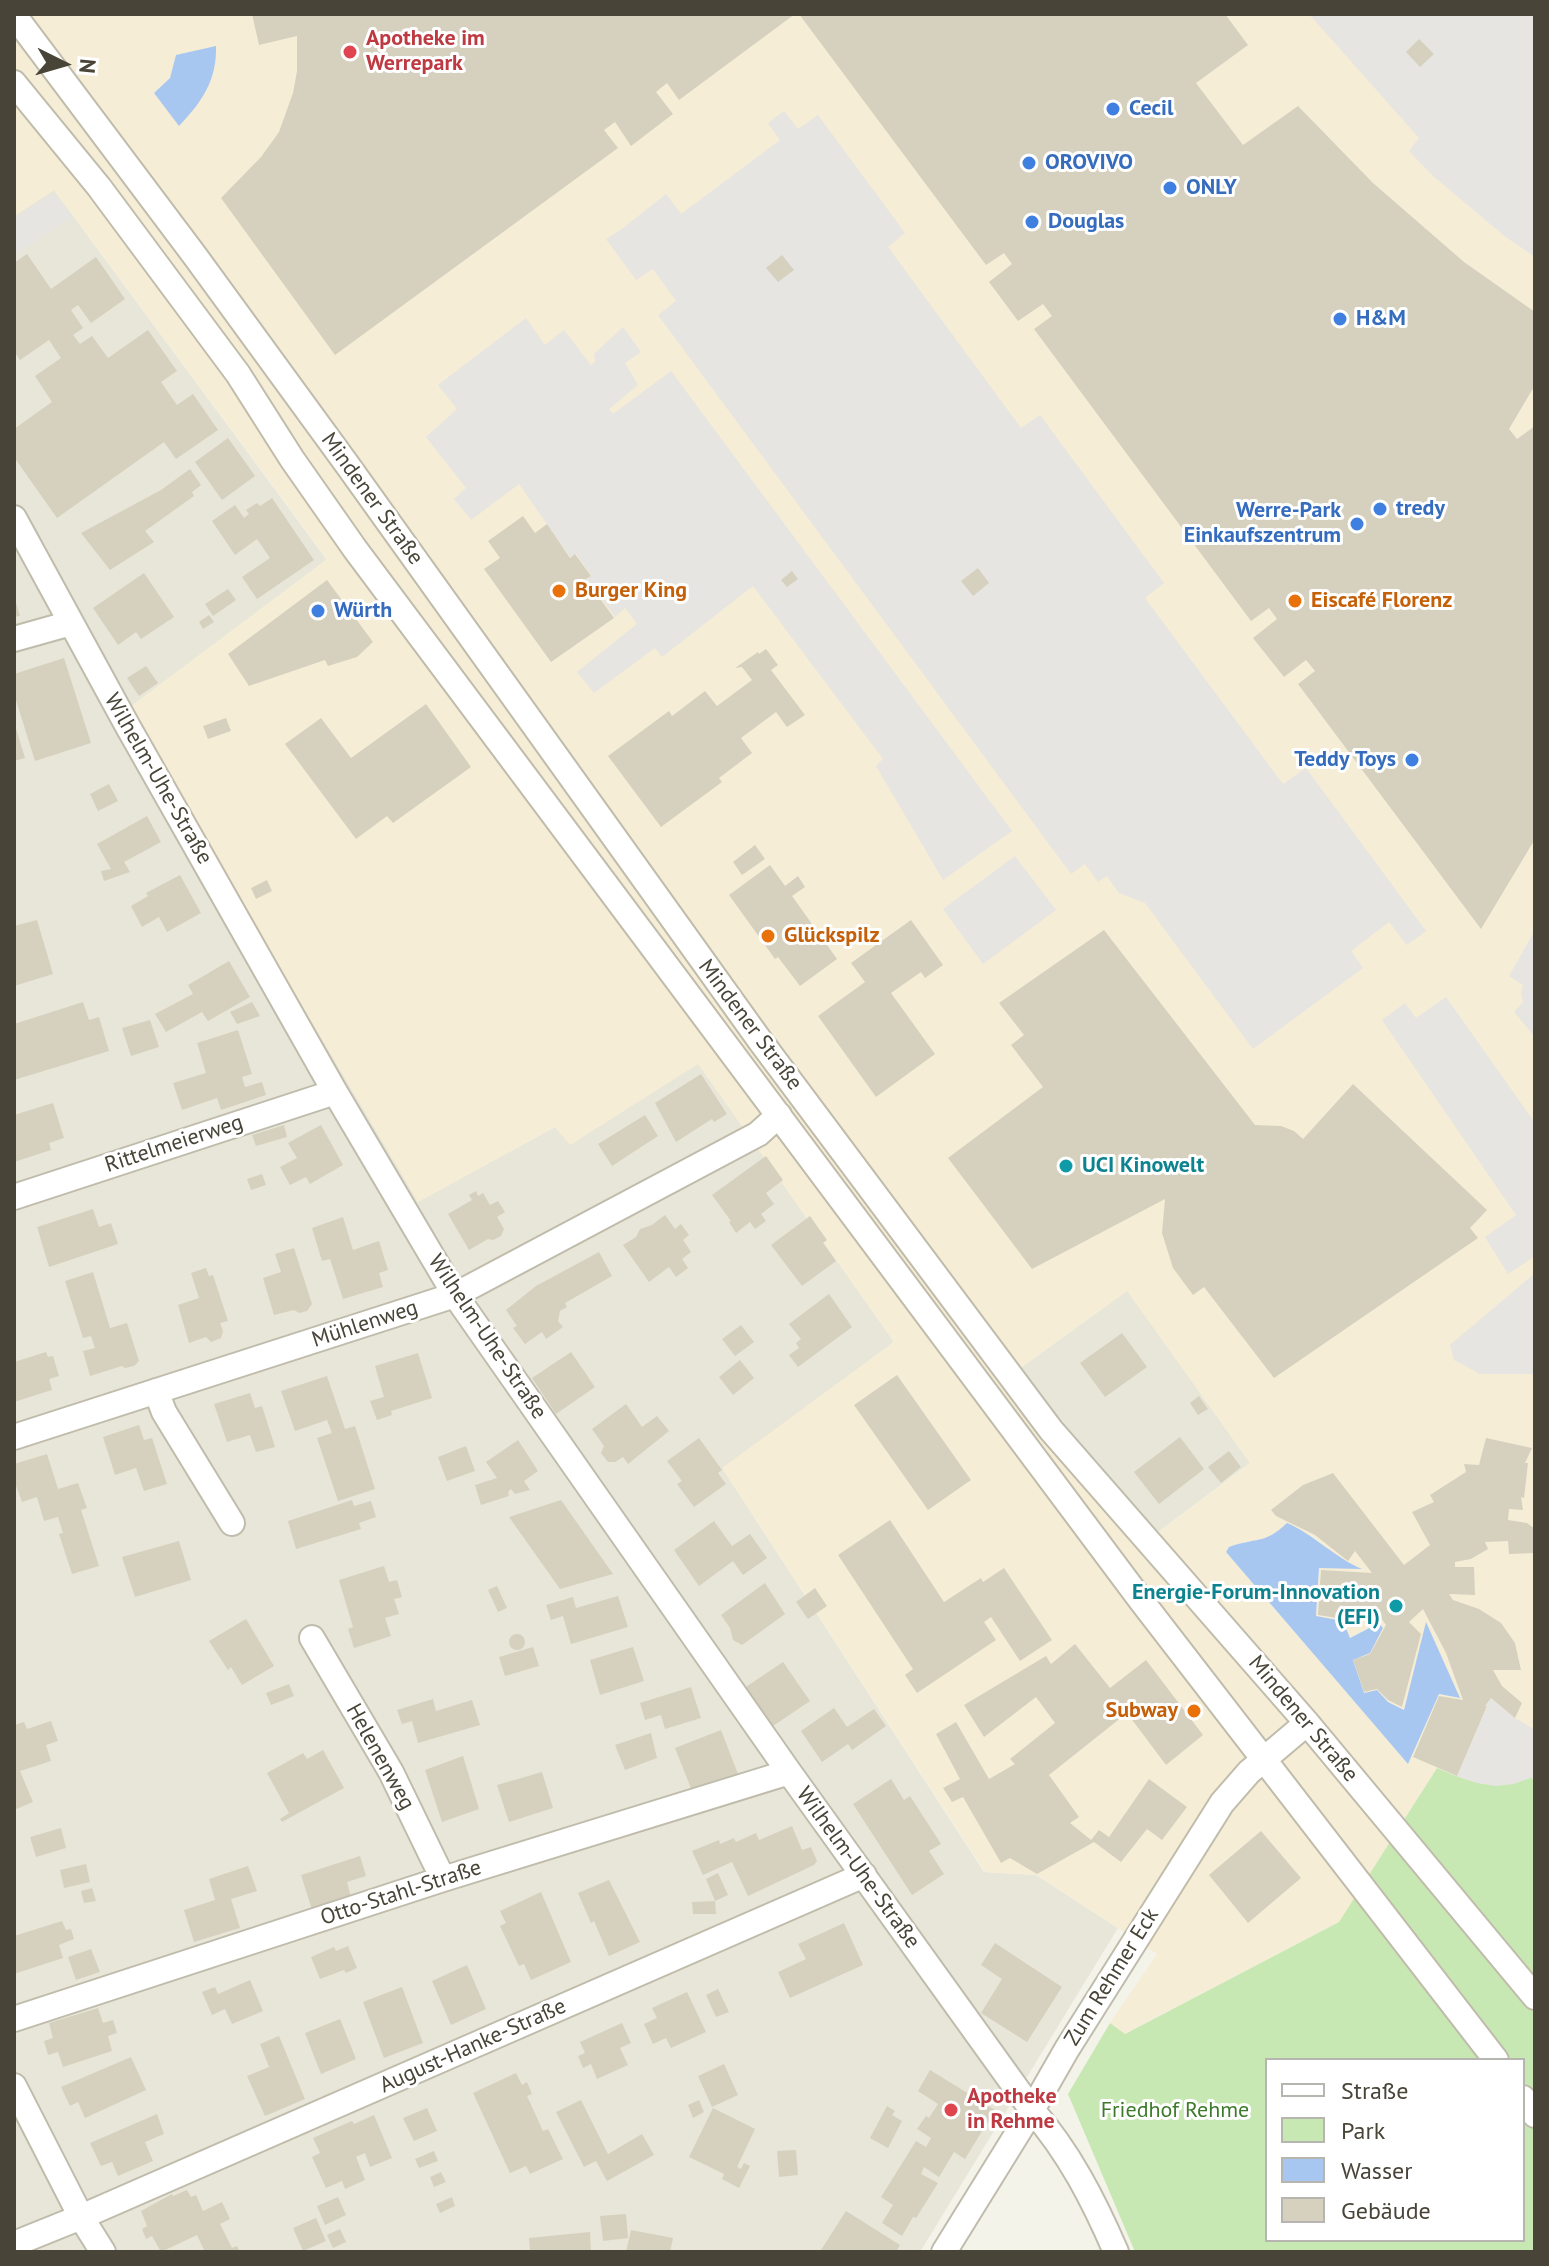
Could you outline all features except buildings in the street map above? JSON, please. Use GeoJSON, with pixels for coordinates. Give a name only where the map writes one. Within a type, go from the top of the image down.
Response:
{"type":"FeatureCollection","features":[{"type":"Feature","properties":{"kind":"street","name":"Mindener Straße"},"geometry":{"type":"LineString","coordinates":[[14,15],[195,256],[761,1042],[1051,1430],[1307,1723],[1535,1997]]}},
{"type":"Feature","properties":{"kind":"street","name":"Mindener Straße"},"geometry":{"type":"LineString","coordinates":[[14,83],[99,187],[201,324],[355,549],[1143,1603],[1494,2058]]}},
{"type":"Feature","properties":{"kind":"street","name":"Wilhelm-Uhe-Straße"},"geometry":{"type":"LineString","coordinates":[[14,518],[335,1092],[455,1295],[789,1772],[1032,2110],[1053,2133],[1094,2202],[1116,2252]]}},
{"type":"Feature","properties":{"kind":"street"},"geometry":{"type":"LineString","coordinates":[[14,639],[71,623]]}},
{"type":"Feature","properties":{"kind":"street","name":"Rittelmeierweg"},"geometry":{"type":"LineString","coordinates":[[14,1197],[335,1092]]}},
{"type":"Feature","properties":{"kind":"street","name":"Mühlenweg"},"geometry":{"type":"LineString","coordinates":[[14,1437],[455,1295],[758,1134],[779,1115]]}},
{"type":"Feature","properties":{"kind":"street"},"geometry":{"type":"LineString","coordinates":[[156,1391],[164,1412],[232,1523]]}},
{"type":"Feature","properties":{"kind":"street","name":"Helenenweg"},"geometry":{"type":"LineString","coordinates":[[312,1638],[391,1772],[443,1879]]}},
{"type":"Feature","properties":{"kind":"street","name":"Zum Rehmer Eck"},"geometry":{"type":"LineString","coordinates":[[944,2252],[1222,1803],[1264,1759],[1307,1723]]}},
{"type":"Feature","properties":{"kind":"street","name":"Otto-Stahl-Straße"},"geometry":{"type":"LineString","coordinates":[[14,2019],[443,1879],[789,1772]]}},
{"type":"Feature","properties":{"kind":"street","name":"August-Hanke-Straße"},"geometry":{"type":"LineString","coordinates":[[14,2244],[864,1875]]}},
{"type":"Feature","properties":{"kind":"street"},"geometry":{"type":"LineString","coordinates":[[14,2086],[81,2217],[103,2252]]}},
{"type":"Feature","properties":{"kind":"shaded area"},"geometry":{"type":"Polygon","coordinates":[[[14,14],[1535,14],[1535,1785],[1532,1777],[1476,1783],[1437,1768],[1339,1922],[1124,2034],[1110,2023],[1157,1954],[1037,1875],[985,1872],[722,1468],[894,1342],[698,1064],[570,1145],[555,1127],[418,1202],[127,709],[327,559],[54,190],[14,216],[14,14]],[[176,55],[170,78],[154,93],[180,125],[176,55]],[[1127,1291],[1008,1377],[1142,1544],[1250,1463],[1127,1291]],[[1277,1532],[1264,1540],[1244,1542],[1229,1547],[1226,1552],[1408,1764],[1439,1694],[1459,1698],[1426,1624],[1404,1710],[1388,1702],[1377,1690],[1364,1693],[1353,1659],[1378,1623],[1349,1638],[1332,1620],[1316,1616],[1319,1568],[1360,1568],[1346,1563],[1312,1536],[1277,1532]]]}},
{"type":"Feature","properties":{"kind":"shaded area"},"geometry":{"type":"Polygon","coordinates":[[[1309,14],[1535,14],[1535,257],[1503,235],[1432,175],[1409,151],[1419,138],[1309,14]]]}},
{"type":"Feature","properties":{"kind":"shaded area"},"geometry":{"type":"Polygon","coordinates":[[[784,111],[798,129],[818,115],[905,233],[888,247],[1021,428],[1040,415],[1164,583],[1145,598],[1283,784],[1306,768],[1426,931],[1407,945],[1389,922],[1351,951],[1363,968],[1253,1049],[1145,903],[1119,893],[1107,876],[1098,882],[1085,864],[1071,874],[658,315],[676,301],[653,269],[636,280],[606,239],[666,194],[681,214],[780,140],[768,123],[784,111]]]}},
{"type":"Feature","properties":{"kind":"shaded area"},"geometry":{"type":"Polygon","coordinates":[[[54,190],[327,560],[417,1202],[555,1127],[571,1144],[698,1063],[894,1342],[723,1469],[984,1872],[1036,1875],[1118,1928],[920,2252],[14,2252],[14,216],[54,190]]]}},
{"type":"Feature","properties":{"kind":"shaded area"},"geometry":{"type":"Polygon","coordinates":[[[54,193],[72,217],[14,255],[14,219],[54,193]]]}},
{"type":"Feature","properties":{"kind":"shaded area"},"geometry":{"type":"Polygon","coordinates":[[[526,318],[545,345],[564,330],[591,365],[595,362],[594,354],[623,327],[641,352],[625,363],[638,385],[609,409],[613,414],[671,371],[1012,831],[943,880],[876,766],[883,759],[753,586],[662,657],[655,648],[594,693],[577,672],[637,624],[625,608],[615,617],[587,579],[591,575],[576,554],[570,557],[519,484],[471,520],[454,499],[466,488],[426,437],[457,409],[438,385],[526,318]]]}},
{"type":"Feature","properties":{"kind":"shaded area"},"geometry":{"type":"Polygon","coordinates":[[[1015,856],[1056,910],[983,964],[943,909],[1015,856]]]}},
{"type":"Feature","properties":{"kind":"shaded area"},"geometry":{"type":"Polygon","coordinates":[[[1535,930],[1535,1037],[1514,1012],[1523,1002],[1523,985],[1509,976],[1535,930]]]}},
{"type":"Feature","properties":{"kind":"shaded area"},"geometry":{"type":"Polygon","coordinates":[[[1446,997],[1535,1123],[1535,1256],[1508,1274],[1485,1237],[1516,1215],[1382,1020],[1405,1003],[1416,1018],[1446,997]]]}},
{"type":"Feature","properties":{"kind":"shaded area"},"geometry":{"type":"Polygon","coordinates":[[[1535,1273],[1535,1374],[1480,1374],[1454,1360],[1450,1345],[1535,1273]]]}},
{"type":"Feature","properties":{"kind":"shaded area"},"geometry":{"type":"Polygon","coordinates":[[[1128,1290],[1250,1463],[1141,1545],[1008,1377],[1128,1290]]]}},
{"type":"Feature","properties":{"kind":"shaded area"},"geometry":{"type":"Polygon","coordinates":[[[1491,1698],[1535,1730],[1535,1785],[1532,1777],[1514,1784],[1496,1786],[1457,1776],[1491,1698]]]}},
{"type":"Feature","properties":{"kind":"green space","name":"Friedhof Rehme"},"geometry":{"type":"Polygon","coordinates":[[[1437,1768],[1484,1784],[1507,1784],[1532,1777],[1535,1785],[1535,2252],[1135,2252],[1068,2094],[1110,2023],[1125,2034],[1339,1922],[1437,1768]]]}},
{"type":"Feature","properties":{"kind":"water"},"geometry":{"type":"Polygon","coordinates":[[[216,46],[211,80],[195,108],[179,126],[154,93],[170,78],[176,55],[216,46]]]}},
{"type":"Feature","properties":{"kind":"water"},"geometry":{"type":"Polygon","coordinates":[[[1287,1523],[1362,1569],[1319,1568],[1316,1616],[1343,1621],[1350,1638],[1379,1623],[1383,1628],[1370,1653],[1353,1660],[1364,1693],[1377,1690],[1388,1702],[1404,1710],[1426,1622],[1460,1698],[1439,1694],[1408,1764],[1226,1552],[1229,1547],[1272,1535],[1287,1523]]]}},
{"type":"Feature","properties":{"kind":"place","name":"Apotheke im Werrepark"},"geometry":{"type":"Point","coordinates":[350,52]}},
{"type":"Feature","properties":{"kind":"place","name":"Cecil"},"geometry":{"type":"Point","coordinates":[1113,109]}},
{"type":"Feature","properties":{"kind":"place","name":"OROVIVO"},"geometry":{"type":"Point","coordinates":[1029,163]}},
{"type":"Feature","properties":{"kind":"place","name":"ONLY"},"geometry":{"type":"Point","coordinates":[1170,188]}},
{"type":"Feature","properties":{"kind":"place","name":"Douglas"},"geometry":{"type":"Point","coordinates":[1032,222]}},
{"type":"Feature","properties":{"kind":"place","name":"H&M"},"geometry":{"type":"Point","coordinates":[1340,319]}},
{"type":"Feature","properties":{"kind":"place","name":"tredy"},"geometry":{"type":"Point","coordinates":[1380,509]}},
{"type":"Feature","properties":{"kind":"place","name":"Werre-Park Einkaufszentrum"},"geometry":{"type":"Point","coordinates":[1357,524]}},
{"type":"Feature","properties":{"kind":"place","name":"Burger King"},"geometry":{"type":"Point","coordinates":[559,591]}},
{"type":"Feature","properties":{"kind":"place","name":"Eiscafé Florenz"},"geometry":{"type":"Point","coordinates":[1295,601]}},
{"type":"Feature","properties":{"kind":"place","name":"Würth"},"geometry":{"type":"Point","coordinates":[318,611]}},
{"type":"Feature","properties":{"kind":"place","name":"Teddy Toys"},"geometry":{"type":"Point","coordinates":[1412,760]}},
{"type":"Feature","properties":{"kind":"place","name":"Glückspilz"},"geometry":{"type":"Point","coordinates":[768,936]}},
{"type":"Feature","properties":{"kind":"place","name":"UCI Kinowelt"},"geometry":{"type":"Point","coordinates":[1066,1166]}},
{"type":"Feature","properties":{"kind":"place","name":"Energie-Forum-Innovation (EFI)"},"geometry":{"type":"Point","coordinates":[1396,1606]}},
{"type":"Feature","properties":{"kind":"place","name":"Subway"},"geometry":{"type":"Point","coordinates":[1194,1711]}},
{"type":"Feature","properties":{"kind":"place","name":"Apotheke in Rehme"},"geometry":{"type":"Point","coordinates":[951,2110]}}]}
